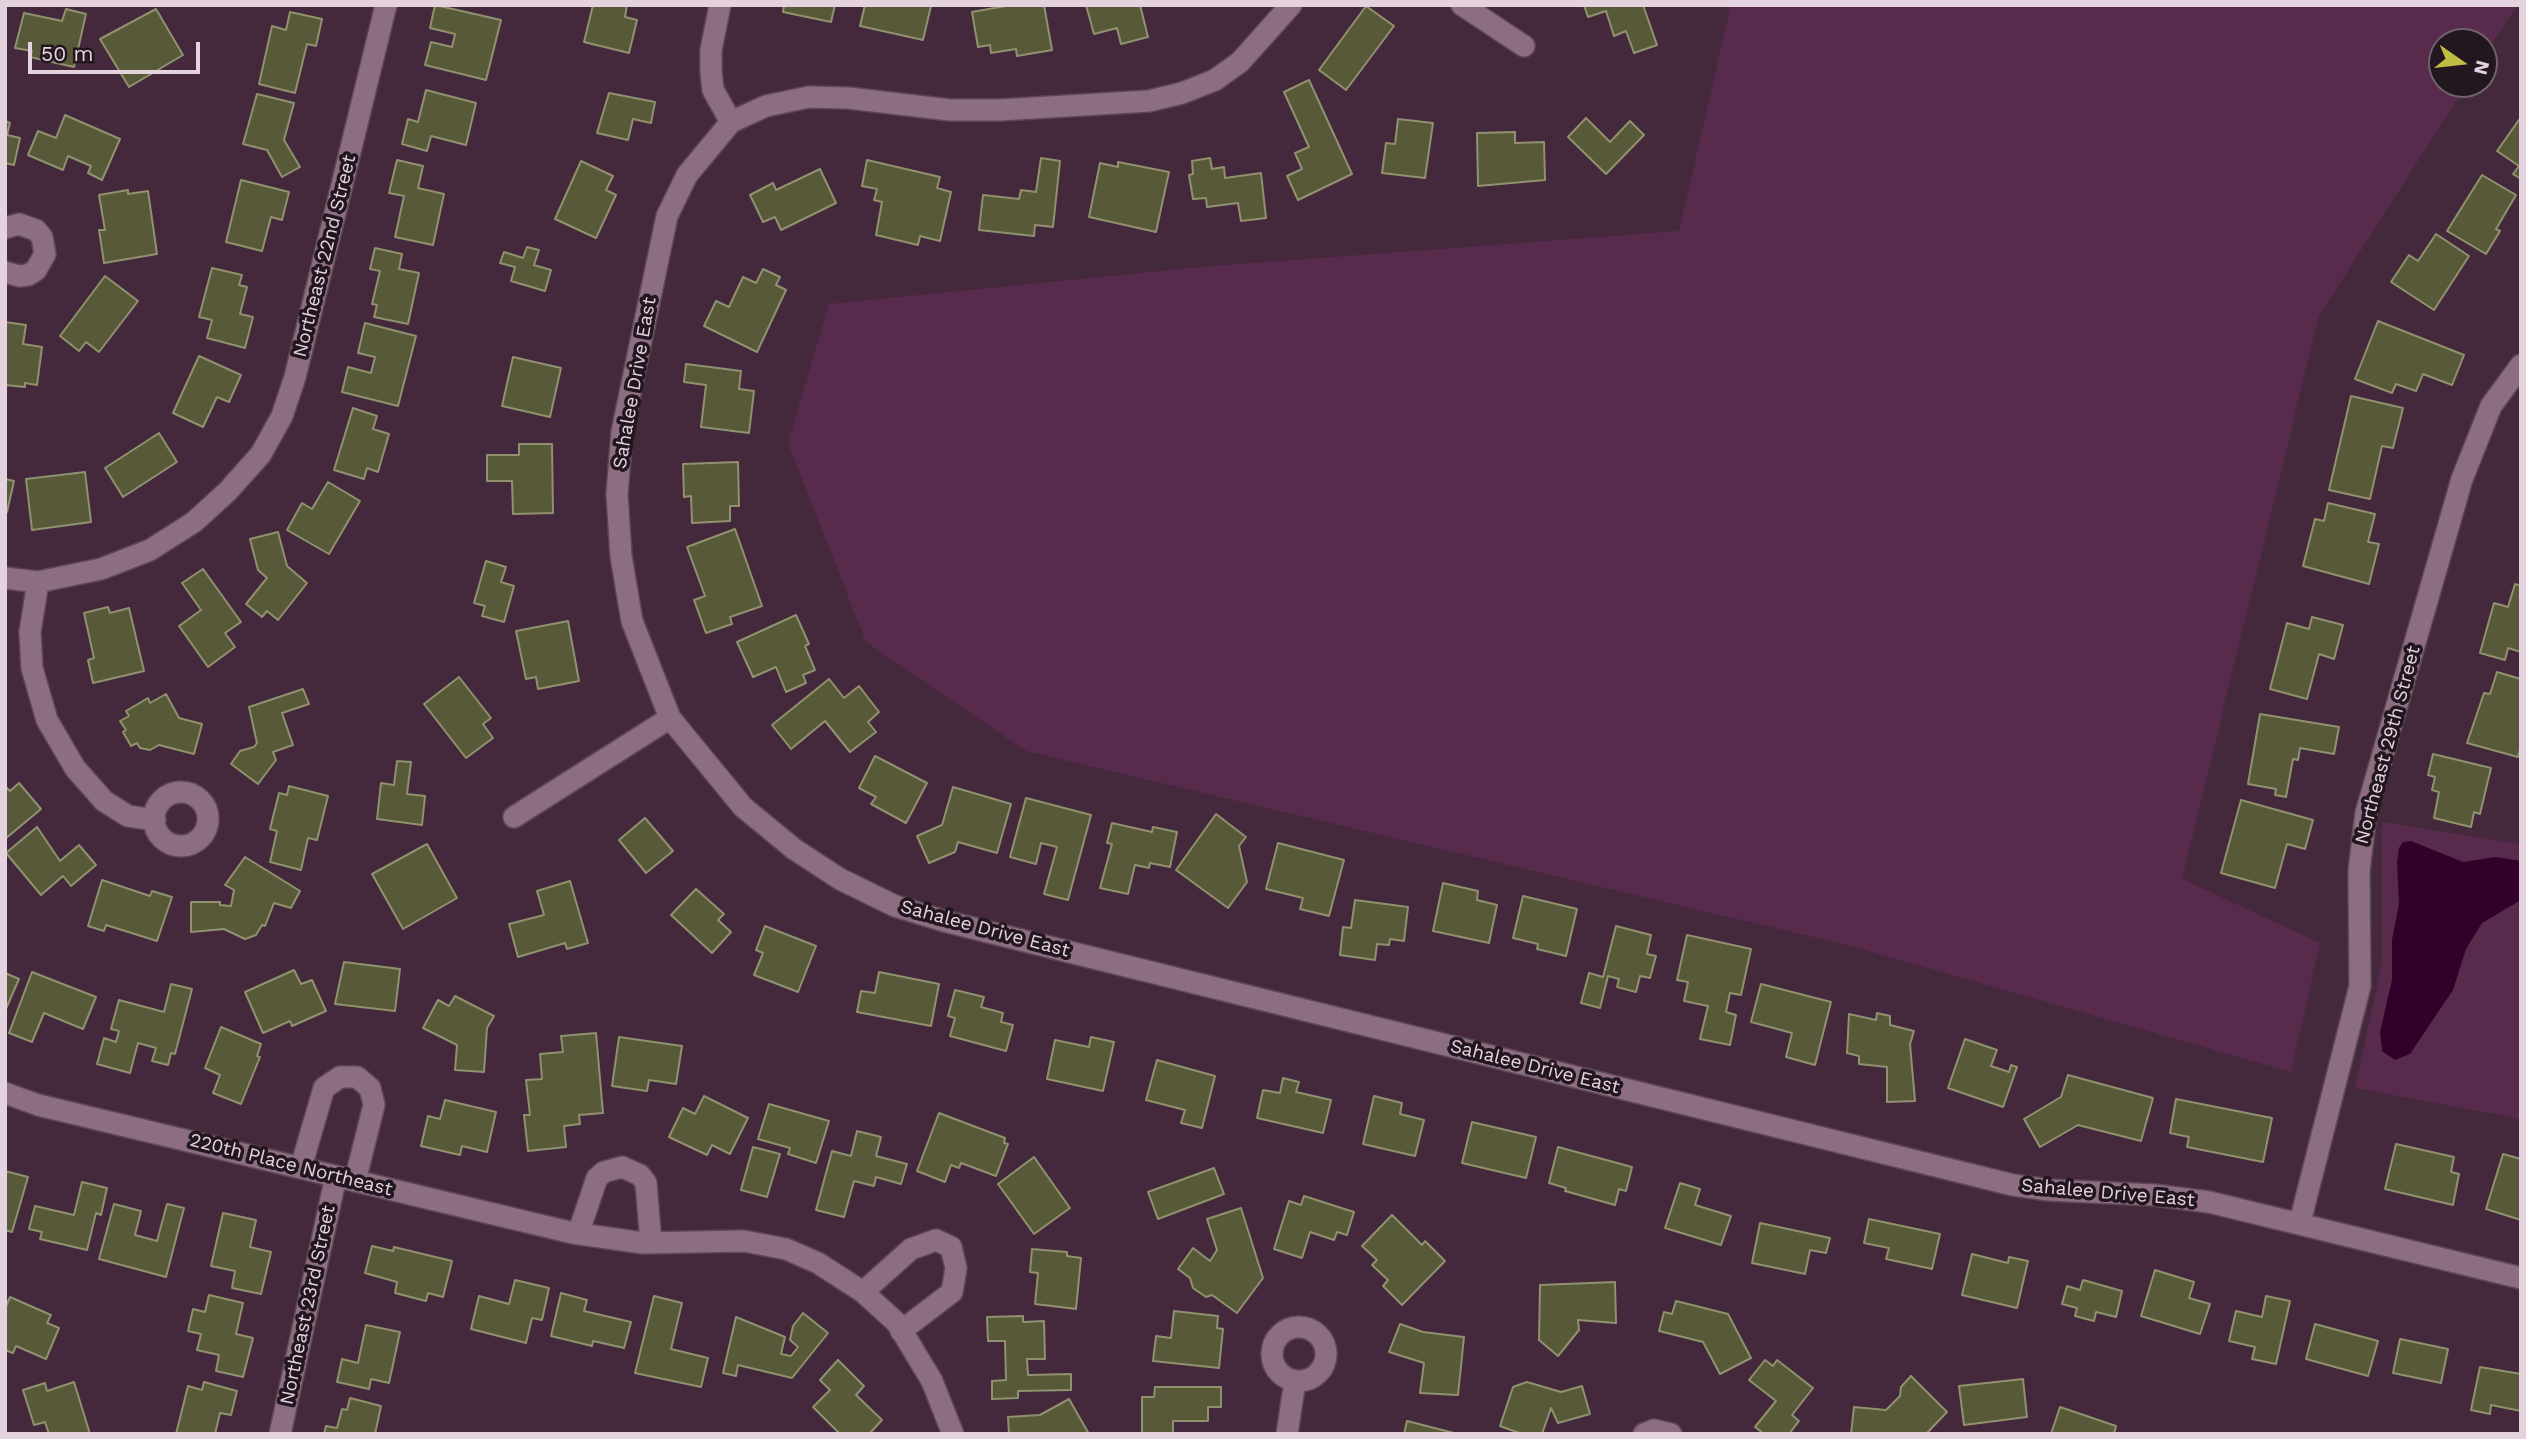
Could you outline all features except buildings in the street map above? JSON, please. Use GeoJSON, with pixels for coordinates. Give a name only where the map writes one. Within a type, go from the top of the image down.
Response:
{"type":"FeatureCollection","features":[{"type":"Feature","properties":{"kind":"street","name":"Northeast 22nd Street"},"geometry":{"type":"LineString","coordinates":[[5,578],[38,582],[101,569],[150,550],[194,522],[229,491],[261,454],[282,416],[295,377],[386,5]]}},
{"type":"Feature","properties":{"kind":"street"},"geometry":{"type":"LineString","coordinates":[[720,5],[711,50],[711,72],[713,90],[731,122]]}},
{"type":"Feature","properties":{"kind":"street","name":"Sahalee Drive East"},"geometry":{"type":"LineString","coordinates":[[1291,5],[1267,35],[1240,62],[1215,80],[1182,93],[1149,101],[1000,110],[950,110],[848,98],[809,97],[766,106],[731,122],[687,175],[667,216],[622,432],[617,494],[621,556],[632,621],[670,718],[743,807],[794,849],[840,879],[895,905],[944,921],[2013,1185],[2049,1190],[2154,1195],[2209,1202],[2521,1278]]}},
{"type":"Feature","properties":{"kind":"street"},"geometry":{"type":"LineString","coordinates":[[1462,5],[1524,46]]}},
{"type":"Feature","properties":{"kind":"street"},"geometry":{"type":"LineString","coordinates":[[5,228],[19,224],[36,230],[42,237],[45,254],[36,270],[28,275],[19,276],[5,272]]}},
{"type":"Feature","properties":{"kind":"street","name":"Northeast 29th Street"},"geometry":{"type":"LineString","coordinates":[[2300,1223],[2360,986],[2359,870],[2366,813],[2462,479],[2491,406],[2521,365]]}},
{"type":"Feature","properties":{"kind":"street"},"geometry":{"type":"LineString","coordinates":[[38,582],[30,632],[32,668],[47,720],[75,768],[104,801],[128,816],[155,820]]}},
{"type":"Feature","properties":{"kind":"street"},"geometry":{"type":"LineString","coordinates":[[514,817],[670,718]]}},
{"type":"Feature","properties":{"kind":"street","name":"Northeast 23rd Street"},"geometry":{"type":"LineString","coordinates":[[280,1434],[346,1178],[374,1105],[370,1088],[357,1077],[340,1077],[324,1087],[301,1167]]}},
{"type":"Feature","properties":{"kind":"street","name":"220th Place Northeast"},"geometry":{"type":"LineString","coordinates":[[5,1094],[38,1105],[578,1234],[651,1243],[744,1241],[786,1249],[818,1263],[863,1292],[901,1331],[932,1381],[953,1434]]}},
{"type":"Feature","properties":{"kind":"street"},"geometry":{"type":"LineString","coordinates":[[578,1234],[597,1178],[604,1172],[622,1167],[640,1175],[646,1184],[651,1243]]}},
{"type":"Feature","properties":{"kind":"street"},"geometry":{"type":"LineString","coordinates":[[863,1292],[911,1249],[936,1240],[951,1247],[956,1268],[952,1292],[901,1331]]}},
{"type":"Feature","properties":{"kind":"street"},"geometry":{"type":"LineString","coordinates":[[1287,1434],[1295,1381]]}},
{"type":"Feature","properties":{"kind":"street"},"geometry":{"type":"LineString","coordinates":[[1644,1434],[1654,1430],[1671,1434]]}},
{"type":"Feature","properties":{"kind":"shaded area"},"geometry":{"type":"Polygon","coordinates":[[[1731,5],[2517,5],[2498,35],[2498,28],[2428,28],[2428,98],[2458,98],[2319,316],[2182,879],[2320,943],[2291,1072],[1847,945],[1026,751],[866,642],[788,443],[829,304],[1201,267],[1679,231],[1731,5]]]}},
{"type":"Feature","properties":{"kind":"shaded area"},"geometry":{"type":"Polygon","coordinates":[[[2382,822],[2521,844],[2521,1119],[2355,1088],[2382,963],[2382,822]]]}},
{"type":"Feature","properties":{"kind":"shaded area"},"geometry":{"type":"Polygon","coordinates":[[[2411,841],[2463,862],[2496,857],[2521,861],[2521,900],[2482,923],[2466,949],[2453,990],[2410,1054],[2395,1060],[2382,1051],[2380,1032],[2392,980],[2392,940],[2399,904],[2399,848],[2403,842],[2411,841]]]}}]}
